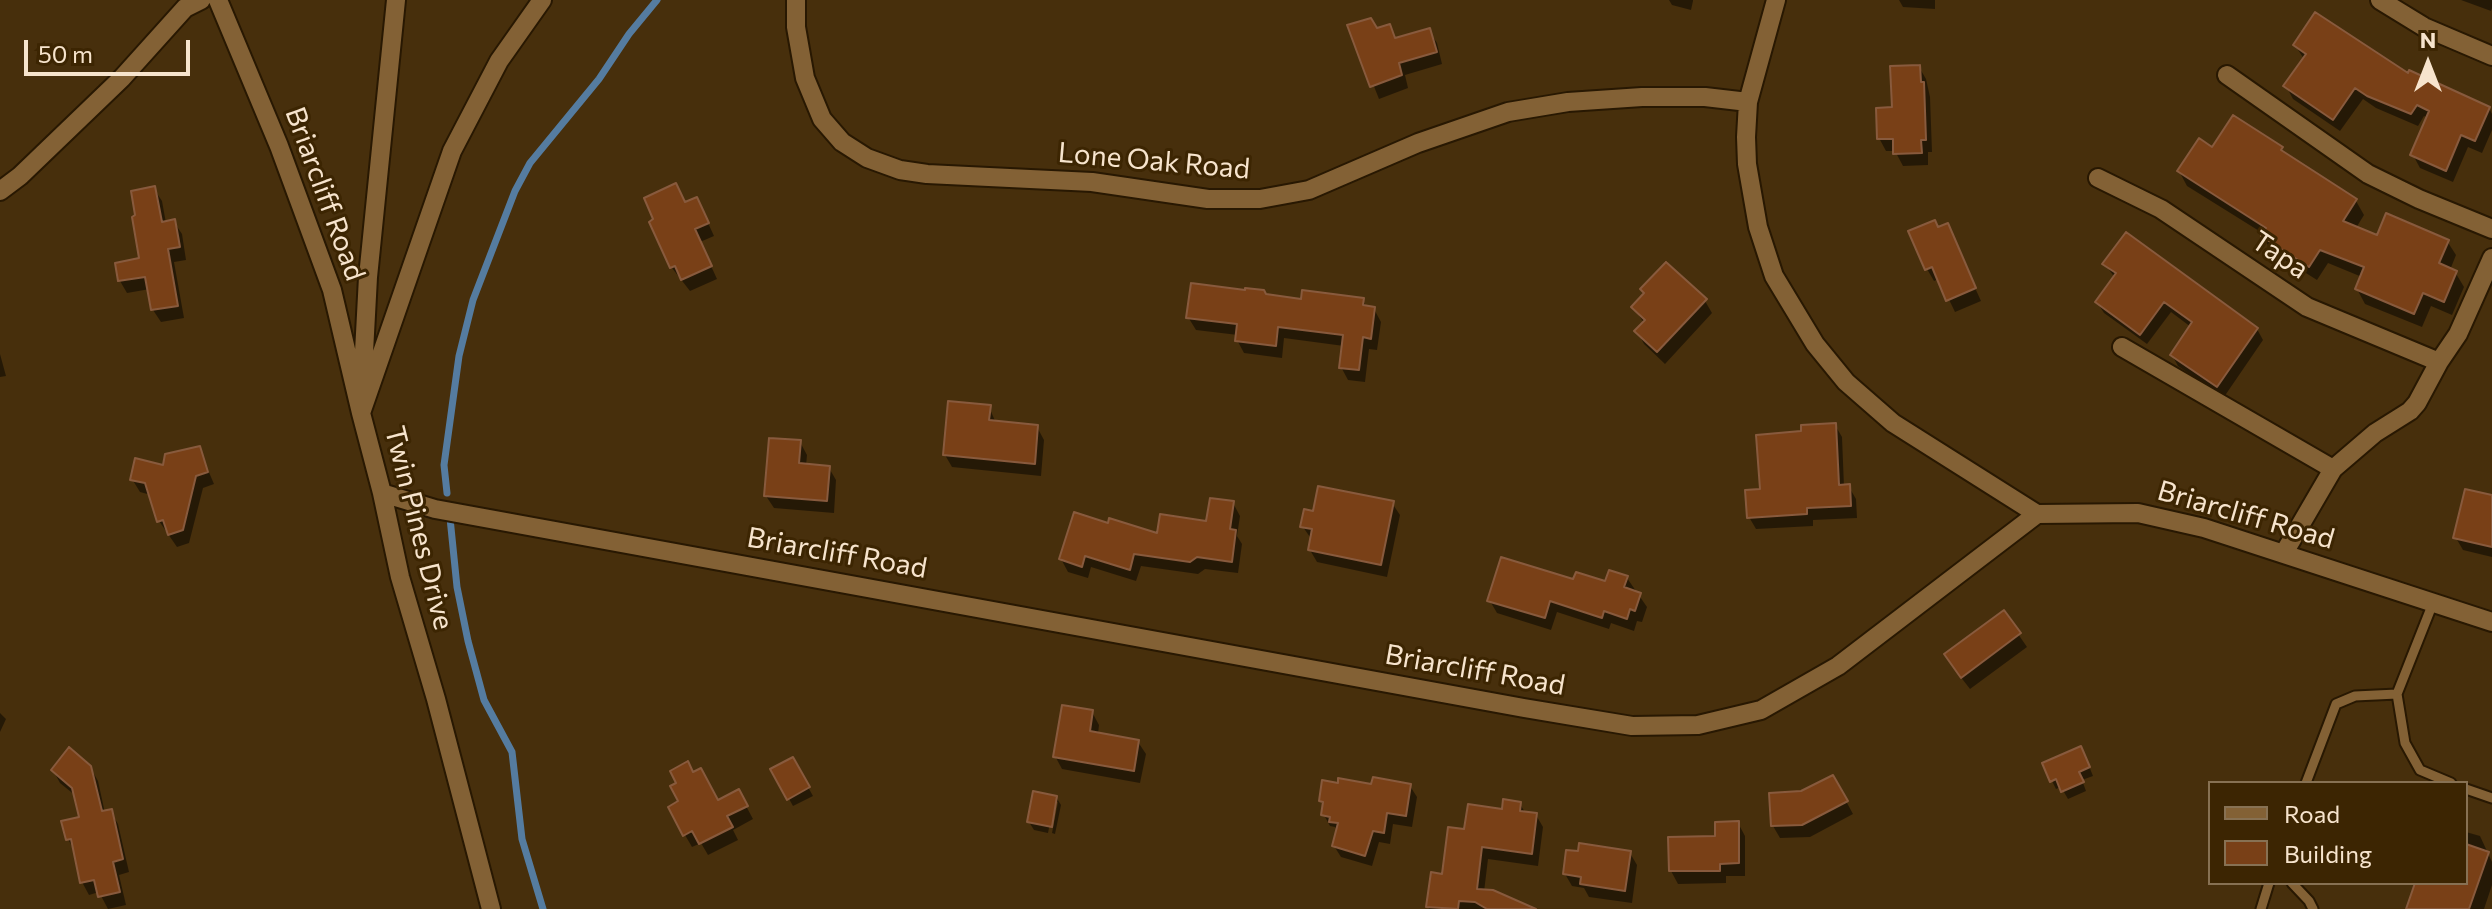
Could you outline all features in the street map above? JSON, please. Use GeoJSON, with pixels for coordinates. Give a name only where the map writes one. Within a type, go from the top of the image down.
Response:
{"type":"FeatureCollection","features":[{"type":"Feature","properties":{"kind":"street"},"geometry":{"type":"LineString","coordinates":[[0,191],[20,176],[122,78],[185,8],[201,0]]}},
{"type":"Feature","properties":{"kind":"street","name":"Briarcliff Road"},"geometry":{"type":"LineString","coordinates":[[218,0],[279,146],[332,290],[361,413]]}},
{"type":"Feature","properties":{"kind":"street"},"geometry":{"type":"LineString","coordinates":[[361,413],[368,277],[396,0]]}},
{"type":"Feature","properties":{"kind":"street","name":"Twin Pines Drive"},"geometry":{"type":"LineString","coordinates":[[491,909],[436,699],[400,577],[361,413],[452,151],[499,61],[542,0]]}},
{"type":"Feature","properties":{"kind":"street","name":"Lone Oak Road"},"geometry":{"type":"LineString","coordinates":[[796,0],[796,27],[805,78],[822,119],[842,142],[867,158],[900,170],[927,174],[1092,182],[1208,199],[1260,199],[1309,190],[1418,143],[1508,112],[1568,102],[1642,97],[1705,97],[1748,102]]}},
{"type":"Feature","properties":{"kind":"street"},"geometry":{"type":"LineString","coordinates":[[1776,0],[1748,102],[1747,164],[1758,227],[1774,276],[1815,344],[1846,382],[1893,423],[2037,514]]}},
{"type":"Feature","properties":{"kind":"street"},"geometry":{"type":"LineString","coordinates":[[2380,0],[2424,27],[2492,56]]}},
{"type":"Feature","properties":{"kind":"street"},"geometry":{"type":"LineString","coordinates":[[2227,75],[2368,174],[2492,229]]}},
{"type":"Feature","properties":{"kind":"street","name":"Tapa"},"geometry":{"type":"LineString","coordinates":[[2098,178],[2161,209],[2307,307],[2439,362]]}},
{"type":"Feature","properties":{"kind":"street"},"geometry":{"type":"LineString","coordinates":[[2284,553],[2333,469],[2375,433],[2410,411],[2458,334],[2492,258]]}},
{"type":"Feature","properties":{"kind":"street"},"geometry":{"type":"LineString","coordinates":[[2122,347],[2333,469]]}},
{"type":"Feature","properties":{"kind":"street","name":"Briarcliff Road"},"geometry":{"type":"LineString","coordinates":[[382,493],[451,512],[1632,726],[1698,725],[1761,710],[1838,666],[2037,514],[2138,513],[2204,528],[2492,622]]}},
{"type":"Feature","properties":{"kind":"lane"},"geometry":{"type":"LineString","coordinates":[[2433,603],[2397,694],[2405,743],[2420,770],[2446,781]]}},
{"type":"Feature","properties":{"kind":"lane"},"geometry":{"type":"LineString","coordinates":[[2307,781],[2336,704],[2355,696],[2397,694]]}},
{"type":"Feature","properties":{"kind":"lane"},"geometry":{"type":"LineString","coordinates":[[2468,790],[2492,798]]}},
{"type":"Feature","properties":{"kind":"lane"},"geometry":{"type":"LineString","coordinates":[[2261,909],[2268,885]]}},
{"type":"Feature","properties":{"kind":"lane"},"geometry":{"type":"LineString","coordinates":[[2294,885],[2313,909]]}},
{"type":"Feature","properties":{"kind":"building"},"geometry":{"type":"Polygon","coordinates":[[[2315,12],[2408,73],[2409,70],[2490,107],[2475,141],[2461,135],[2446,171],[2410,155],[2429,111],[2417,105],[2411,114],[2355,88],[2333,120],[2283,86],[2306,54],[2293,45],[2315,12]]]}},
{"type":"Feature","properties":{"kind":"building"},"geometry":{"type":"Polygon","coordinates":[[[1371,18],[1377,28],[1390,24],[1395,38],[1430,28],[1437,52],[1399,63],[1402,75],[1370,87],[1347,25],[1371,18]]]}},
{"type":"Feature","properties":{"kind":"building"},"geometry":{"type":"Polygon","coordinates":[[[1920,65],[1921,82],[1924,82],[1926,140],[1921,140],[1922,153],[1893,154],[1893,139],[1877,139],[1876,108],[1892,107],[1890,66],[1920,65]]]}},
{"type":"Feature","properties":{"kind":"building"},"geometry":{"type":"Polygon","coordinates":[[[2233,115],[2357,199],[2343,221],[2377,235],[2386,213],[2449,240],[2439,263],[2457,271],[2444,302],[2423,293],[2414,314],[2355,289],[2364,267],[2320,250],[2309,267],[2261,236],[2266,228],[2177,171],[2199,138],[2212,147],[2233,115]]]}},
{"type":"Feature","properties":{"kind":"building"},"geometry":{"type":"Polygon","coordinates":[[[676,183],[685,202],[697,197],[709,223],[695,229],[712,266],[681,280],[675,266],[670,268],[649,222],[653,219],[644,198],[676,183]]]}},
{"type":"Feature","properties":{"kind":"building"},"geometry":{"type":"Polygon","coordinates":[[[155,186],[162,222],[175,219],[180,247],[168,249],[178,306],[151,310],[145,277],[118,281],[115,263],[139,258],[131,191],[155,186]]]}},
{"type":"Feature","properties":{"kind":"building"},"geometry":{"type":"Polygon","coordinates":[[[1935,220],[1938,227],[1948,223],[1976,288],[1946,301],[1932,267],[1925,270],[1908,231],[1935,220]]]}},
{"type":"Feature","properties":{"kind":"building"},"geometry":{"type":"Polygon","coordinates":[[[2126,232],[2258,328],[2217,387],[2170,355],[2192,322],[2164,302],[2140,335],[2095,302],[2116,273],[2102,264],[2126,232]]]}},
{"type":"Feature","properties":{"kind":"building"},"geometry":{"type":"Polygon","coordinates":[[[1666,262],[1707,299],[1657,352],[1634,331],[1645,320],[1631,307],[1644,293],[1640,289],[1666,262]]]}},
{"type":"Feature","properties":{"kind":"building"},"geometry":{"type":"Polygon","coordinates":[[[1191,283],[1264,290],[1266,294],[1301,299],[1302,290],[1364,298],[1363,305],[1375,307],[1371,339],[1363,337],[1359,370],[1339,368],[1343,335],[1278,327],[1276,346],[1235,341],[1237,324],[1186,318],[1191,283]]]}},
{"type":"Feature","properties":{"kind":"building"},"geometry":{"type":"Polygon","coordinates":[[[948,401],[991,405],[989,420],[1038,425],[1035,464],[943,455],[948,401]]]}},
{"type":"Feature","properties":{"kind":"building"},"geometry":{"type":"Polygon","coordinates":[[[1836,423],[1839,485],[1850,484],[1851,506],[1807,508],[1807,514],[1747,518],[1745,490],[1760,489],[1756,435],[1801,431],[1801,425],[1836,423]]]}},
{"type":"Feature","properties":{"kind":"building"},"geometry":{"type":"Polygon","coordinates":[[[769,438],[801,440],[799,463],[830,466],[827,501],[764,496],[769,438]]]}},
{"type":"Feature","properties":{"kind":"building"},"geometry":{"type":"Polygon","coordinates":[[[200,446],[208,472],[196,476],[183,530],[168,535],[163,520],[157,522],[145,483],[130,480],[135,458],[163,465],[165,454],[200,446]]]}},
{"type":"Feature","properties":{"kind":"building"},"geometry":{"type":"Polygon","coordinates":[[[1318,486],[1394,501],[1381,565],[1308,550],[1312,529],[1300,527],[1304,509],[1313,511],[1318,486]]]}},
{"type":"Feature","properties":{"kind":"building"},"geometry":{"type":"Polygon","coordinates":[[[2465,489],[2492,495],[2492,547],[2453,538],[2465,489]]]}},
{"type":"Feature","properties":{"kind":"building"},"geometry":{"type":"Polygon","coordinates":[[[1210,498],[1234,501],[1230,529],[1236,530],[1232,562],[1197,557],[1190,562],[1134,554],[1130,570],[1085,556],[1082,567],[1059,559],[1074,512],[1108,523],[1109,518],[1157,533],[1160,514],[1206,521],[1210,498]]]}},
{"type":"Feature","properties":{"kind":"building"},"geometry":{"type":"Polygon","coordinates":[[[1501,557],[1573,579],[1576,572],[1605,581],[1609,570],[1628,576],[1624,587],[1641,593],[1635,611],[1630,609],[1627,619],[1604,611],[1602,618],[1550,601],[1545,618],[1487,601],[1501,557]]]}},
{"type":"Feature","properties":{"kind":"building"},"geometry":{"type":"Polygon","coordinates":[[[2004,610],[2021,633],[1961,678],[1944,654],[2004,610]]]}},
{"type":"Feature","properties":{"kind":"building"},"geometry":{"type":"Polygon","coordinates":[[[1062,705],[1093,710],[1090,731],[1139,740],[1134,771],[1053,757],[1062,705]]]}},
{"type":"Feature","properties":{"kind":"building"},"geometry":{"type":"Polygon","coordinates":[[[2081,746],[2090,767],[2079,772],[2084,782],[2061,792],[2056,779],[2050,782],[2042,763],[2081,746]]]}},
{"type":"Feature","properties":{"kind":"building"},"geometry":{"type":"Polygon","coordinates":[[[69,747],[91,766],[102,811],[112,809],[123,859],[113,862],[120,892],[98,897],[94,880],[80,883],[71,839],[66,840],[61,821],[79,817],[72,788],[51,770],[69,747]]]}},
{"type":"Feature","properties":{"kind":"building"},"geometry":{"type":"Polygon","coordinates":[[[793,757],[810,787],[787,800],[770,769],[793,757]]]}},
{"type":"Feature","properties":{"kind":"building"},"geometry":{"type":"Polygon","coordinates":[[[688,761],[693,772],[701,768],[718,800],[739,789],[748,806],[727,816],[733,827],[699,844],[692,831],[683,836],[668,807],[678,801],[670,786],[676,783],[670,771],[688,761]]]}},
{"type":"Feature","properties":{"kind":"building"},"geometry":{"type":"Polygon","coordinates":[[[1833,775],[1848,801],[1802,825],[1771,826],[1769,793],[1801,791],[1833,775]]]}},
{"type":"Feature","properties":{"kind":"building"},"geometry":{"type":"Polygon","coordinates":[[[1373,777],[1411,784],[1406,816],[1387,813],[1384,833],[1373,831],[1365,856],[1332,846],[1338,823],[1329,822],[1330,817],[1321,815],[1322,780],[1338,783],[1338,778],[1371,784],[1373,777]]]}},
{"type":"Feature","properties":{"kind":"building"},"geometry":{"type":"Polygon","coordinates":[[[1033,791],[1057,796],[1052,827],[1027,822],[1033,791]]]}},
{"type":"Feature","properties":{"kind":"building"},"geometry":{"type":"Polygon","coordinates":[[[1503,799],[1521,802],[1520,811],[1537,813],[1532,854],[1482,847],[1477,889],[1493,890],[1536,909],[1487,909],[1475,902],[1459,901],[1458,909],[1426,907],[1431,872],[1442,874],[1448,827],[1464,829],[1468,804],[1502,809],[1503,799]]]}},
{"type":"Feature","properties":{"kind":"building"},"geometry":{"type":"Polygon","coordinates":[[[1739,821],[1739,863],[1720,864],[1720,871],[1669,871],[1668,837],[1715,836],[1715,822],[1739,821]]]}},
{"type":"Feature","properties":{"kind":"building"},"geometry":{"type":"Polygon","coordinates":[[[1579,843],[1631,851],[1625,891],[1580,884],[1581,877],[1563,874],[1566,850],[1578,851],[1579,843]]]}},
{"type":"Feature","properties":{"kind":"building"},"geometry":{"type":"Polygon","coordinates":[[[2468,845],[2489,852],[2469,909],[2406,909],[2414,885],[2468,885],[2468,845]]]}},
{"type":"Feature","properties":{"kind":"waterway"},"geometry":{"type":"LineString","coordinates":[[447,493],[444,465],[459,356],[473,300],[515,191],[530,163],[599,79],[629,34],[657,0]]}},
{"type":"Feature","properties":{"kind":"waterway"},"geometry":{"type":"LineString","coordinates":[[450,518],[457,587],[468,641],[484,700],[512,752],[522,839],[543,909]]}}]}
